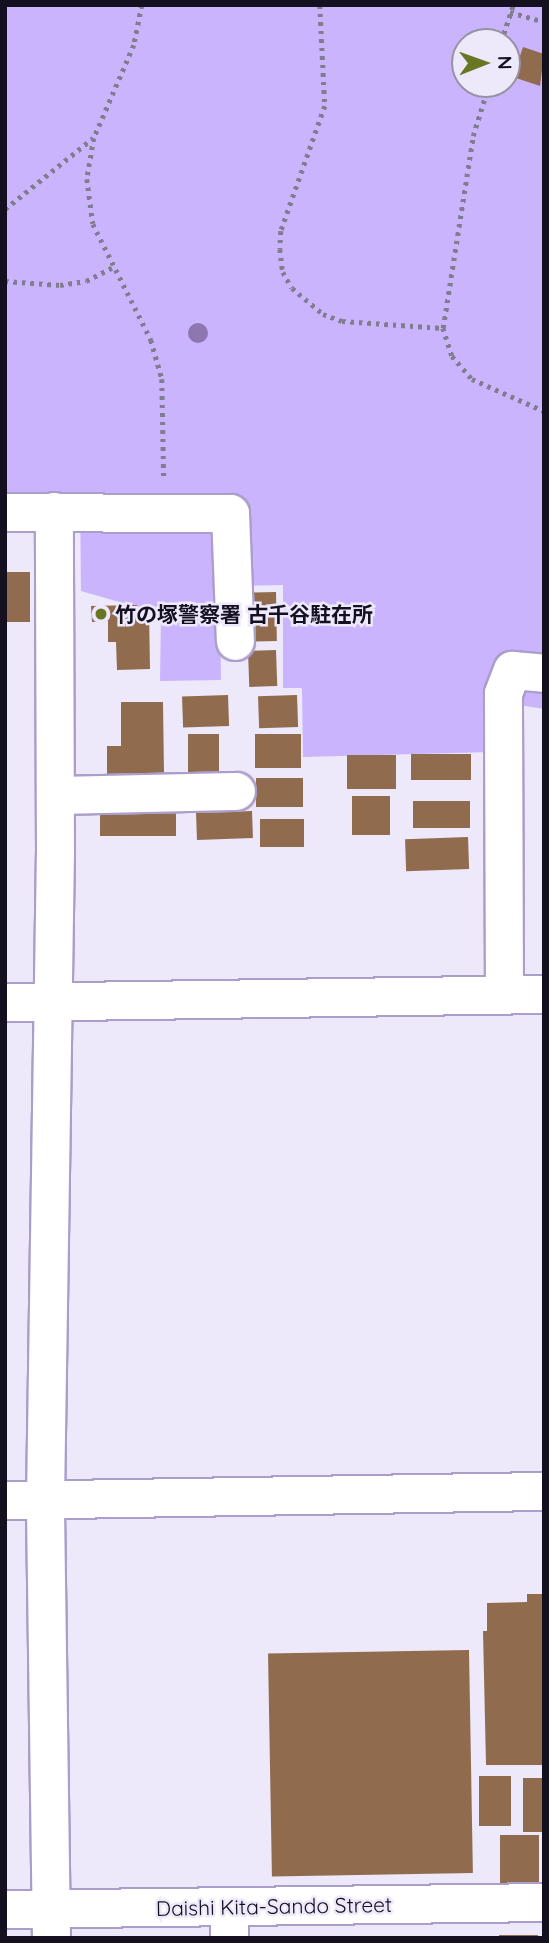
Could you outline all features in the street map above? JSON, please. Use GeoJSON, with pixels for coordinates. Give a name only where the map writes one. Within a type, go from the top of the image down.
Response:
{"type":"FeatureCollection","features":[{"type":"Feature","properties":{"kind":"street"},"geometry":{"type":"LineString","coordinates":[[52,1923],[46,1500],[55,795],[54,511]]}},
{"type":"Feature","properties":{"kind":"street"},"geometry":{"type":"LineString","coordinates":[[5,512],[230,513],[235,641]]}},
{"type":"Feature","properties":{"kind":"street"},"geometry":{"type":"LineString","coordinates":[[504,994],[503,693],[512,670],[544,673]]}},
{"type":"Feature","properties":{"kind":"street"},"geometry":{"type":"LineString","coordinates":[[55,795],[236,791]]}},
{"type":"Feature","properties":{"kind":"street"},"geometry":{"type":"LineString","coordinates":[[5,1002],[544,993]]}},
{"type":"Feature","properties":{"kind":"street"},"geometry":{"type":"LineString","coordinates":[[5,1500],[544,1491]]}},
{"type":"Feature","properties":{"kind":"street","name":"Daishi Kita-Sando Street"},"geometry":{"type":"LineString","coordinates":[[5,1909],[52,1923],[229,1922],[544,1902]]}},
{"type":"Feature","properties":{"kind":"path"},"geometry":{"type":"LineString","coordinates":[[142,5],[134,45],[94,138],[87,179],[93,224],[112,268],[151,340],[162,379],[163,513]]}},
{"type":"Feature","properties":{"kind":"path"},"geometry":{"type":"LineString","coordinates":[[320,5],[325,106],[281,231],[283,272],[306,303],[342,321],[443,328]]}},
{"type":"Feature","properties":{"kind":"path"},"geometry":{"type":"LineString","coordinates":[[505,28],[513,5]]}},
{"type":"Feature","properties":{"kind":"path"},"geometry":{"type":"LineString","coordinates":[[510,12],[544,22]]}},
{"type":"Feature","properties":{"kind":"path"},"geometry":{"type":"LineString","coordinates":[[485,98],[473,136],[443,328],[452,356],[472,379],[544,411]]}},
{"type":"Feature","properties":{"kind":"path"},"geometry":{"type":"LineString","coordinates":[[5,209],[94,138]]}},
{"type":"Feature","properties":{"kind":"path"},"geometry":{"type":"LineString","coordinates":[[5,281],[60,285],[86,281],[112,268]]}},
{"type":"Feature","properties":{"kind":"shaded area"},"geometry":{"type":"Polygon","coordinates":[[[5,5],[544,5],[544,709],[493,701],[491,752],[303,757],[302,688],[283,688],[283,585],[220,586],[221,680],[160,681],[161,614],[81,591],[80,497],[5,494],[5,5]]]}},
{"type":"Feature","properties":{"kind":"building"},"geometry":{"type":"Polygon","coordinates":[[[523,47],[544,54],[540,86],[521,80],[523,47]]]}},
{"type":"Feature","properties":{"kind":"building"},"geometry":{"type":"Polygon","coordinates":[[[5,572],[30,572],[30,622],[5,622],[5,572]]]}},
{"type":"Feature","properties":{"kind":"building"},"geometry":{"type":"Polygon","coordinates":[[[276,592],[277,641],[244,642],[243,593],[276,592]]]}},
{"type":"Feature","properties":{"kind":"building"},"geometry":{"type":"Polygon","coordinates":[[[137,605],[137,609],[149,609],[150,669],[117,670],[116,642],[108,642],[108,621],[92,622],[91,606],[137,605]]]}},
{"type":"Feature","properties":{"kind":"building"},"geometry":{"type":"Polygon","coordinates":[[[276,650],[277,686],[249,687],[248,651],[276,650]]]}},
{"type":"Feature","properties":{"kind":"building"},"geometry":{"type":"Polygon","coordinates":[[[228,695],[229,726],[183,728],[182,697],[228,695]]]}},
{"type":"Feature","properties":{"kind":"building"},"geometry":{"type":"Polygon","coordinates":[[[297,695],[298,727],[259,728],[258,696],[297,695]]]}},
{"type":"Feature","properties":{"kind":"building"},"geometry":{"type":"Polygon","coordinates":[[[121,702],[163,702],[164,773],[107,774],[107,746],[121,746],[121,702]]]}},
{"type":"Feature","properties":{"kind":"building"},"geometry":{"type":"Polygon","coordinates":[[[188,734],[219,734],[219,778],[188,778],[188,734]]]}},
{"type":"Feature","properties":{"kind":"building"},"geometry":{"type":"Polygon","coordinates":[[[255,734],[301,734],[301,768],[255,768],[255,734]]]}},
{"type":"Feature","properties":{"kind":"building"},"geometry":{"type":"Polygon","coordinates":[[[411,754],[471,754],[471,780],[411,780],[411,754]]]}},
{"type":"Feature","properties":{"kind":"building"},"geometry":{"type":"Polygon","coordinates":[[[347,755],[396,755],[396,789],[347,789],[347,755]]]}},
{"type":"Feature","properties":{"kind":"building"},"geometry":{"type":"Polygon","coordinates":[[[256,778],[303,778],[303,807],[256,807],[256,778]]]}},
{"type":"Feature","properties":{"kind":"building"},"geometry":{"type":"Polygon","coordinates":[[[352,796],[390,796],[390,835],[352,835],[352,796]]]}},
{"type":"Feature","properties":{"kind":"building"},"geometry":{"type":"Polygon","coordinates":[[[413,801],[470,801],[470,828],[413,828],[413,801]]]}},
{"type":"Feature","properties":{"kind":"building"},"geometry":{"type":"Polygon","coordinates":[[[252,811],[253,838],[197,840],[196,813],[252,811]]]}},
{"type":"Feature","properties":{"kind":"building"},"geometry":{"type":"Polygon","coordinates":[[[100,812],[176,812],[176,836],[100,836],[100,812]]]}},
{"type":"Feature","properties":{"kind":"building"},"geometry":{"type":"Polygon","coordinates":[[[260,819],[304,819],[304,847],[260,847],[260,819]]]}},
{"type":"Feature","properties":{"kind":"building"},"geometry":{"type":"Polygon","coordinates":[[[468,837],[469,869],[406,871],[405,839],[468,837]]]}},
{"type":"Feature","properties":{"kind":"building"},"geometry":{"type":"Polygon","coordinates":[[[527,1594],[544,1594],[544,1765],[486,1765],[483,1631],[487,1631],[487,1603],[527,1602],[527,1594]]]}},
{"type":"Feature","properties":{"kind":"building"},"geometry":{"type":"Polygon","coordinates":[[[469,1650],[473,1873],[272,1876],[268,1654],[469,1650]]]}},
{"type":"Feature","properties":{"kind":"building"},"geometry":{"type":"Polygon","coordinates":[[[479,1776],[511,1776],[511,1826],[479,1826],[479,1776]]]}},
{"type":"Feature","properties":{"kind":"building"},"geometry":{"type":"Polygon","coordinates":[[[523,1778],[544,1778],[544,1832],[523,1832],[523,1778]]]}},
{"type":"Feature","properties":{"kind":"building"},"geometry":{"type":"Polygon","coordinates":[[[500,1835],[539,1835],[539,1883],[500,1883],[500,1835]]]}},
{"type":"Feature","properties":{"kind":"building"},"geometry":{"type":"Polygon","coordinates":[[[499,1935],[538,1935],[538,1938],[499,1938],[499,1935]]]}},
{"type":"Feature","properties":{"kind":"place","name":"竹の塚警察署 古千谷駐在所"},"geometry":{"type":"Point","coordinates":[101,614]}}]}
